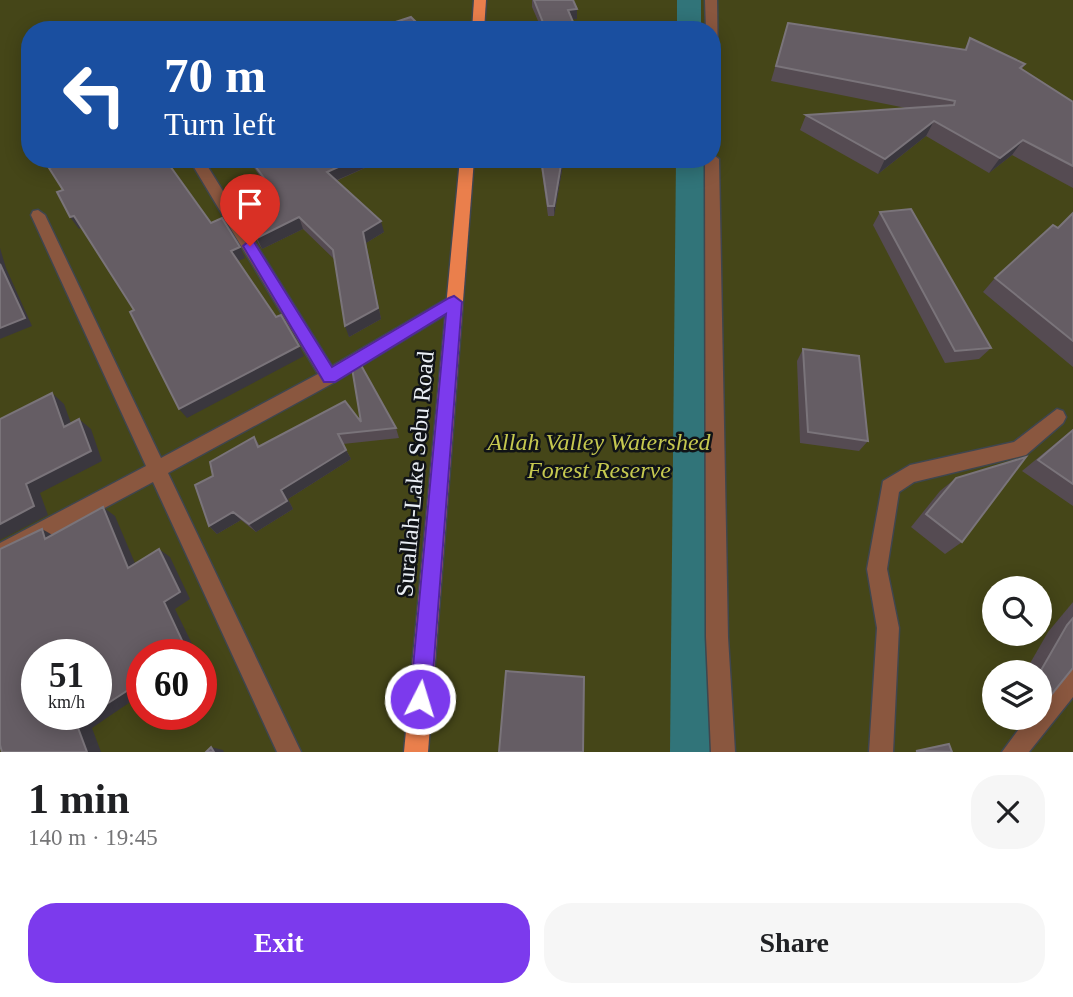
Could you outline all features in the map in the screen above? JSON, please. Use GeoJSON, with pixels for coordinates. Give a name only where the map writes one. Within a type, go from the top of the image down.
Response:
{"type":"FeatureCollection","features":[{"type":"Feature","properties":{"kind":"main road"},"geometry":{"type":"LineString","coordinates":[[479,21],[480,0]]}},
{"type":"Feature","properties":{"kind":"main road","name":"Surallah-Lake Sebu Road"},"geometry":{"type":"LineString","coordinates":[[416,752],[466,168]]}},
{"type":"Feature","properties":{"kind":"street"},"geometry":{"type":"LineString","coordinates":[[711,0],[712,21]]}},
{"type":"Feature","properties":{"kind":"street"},"geometry":{"type":"LineString","coordinates":[[201,168],[329,377]]}},
{"type":"Feature","properties":{"kind":"street"},"geometry":{"type":"LineString","coordinates":[[712,168],[716,637],[723,752]]}},
{"type":"Feature","properties":{"kind":"street"},"geometry":{"type":"LineString","coordinates":[[38,215],[289,752]]}},
{"type":"Feature","properties":{"kind":"street"},"geometry":{"type":"LineString","coordinates":[[0,554],[329,377],[454,302]]}},
{"type":"Feature","properties":{"kind":"street"},"geometry":{"type":"LineString","coordinates":[[881,752],[888,628],[877,569],[890,487],[909,474],[1019,449],[1057,417]]}},
{"type":"Feature","properties":{"kind":"street"},"geometry":{"type":"LineString","coordinates":[[1014,752],[1073,679]]}},
{"type":"Feature","properties":{"kind":"green space","name":"Allah Valley Watershed Forest Reserve"},"geometry":{"type":"Polygon","coordinates":[[[0,0],[1073,0],[1073,752],[0,752],[0,0]]]}},
{"type":"Feature","properties":{"kind":"building"},"geometry":{"type":"Polygon","coordinates":[[[534,0],[573,0],[577,9],[568,10],[573,21],[542,21],[534,0]]]}},
{"type":"Feature","properties":{"kind":"building"},"geometry":{"type":"Polygon","coordinates":[[[411,17],[415,21],[399,21],[411,17]]]}},
{"type":"Feature","properties":{"kind":"building"},"geometry":{"type":"Polygon","coordinates":[[[788,23],[966,50],[970,38],[1025,64],[1020,68],[1073,102],[1073,166],[1023,140],[1000,158],[934,121],[885,159],[806,115],[954,105],[955,101],[776,66],[788,23]]]}},
{"type":"Feature","properties":{"kind":"building"},"geometry":{"type":"Polygon","coordinates":[[[49,168],[171,168],[211,223],[222,218],[240,247],[231,251],[276,317],[281,315],[299,346],[179,409],[130,312],[134,310],[74,216],[70,217],[57,192],[63,190],[49,168]]]}},
{"type":"Feature","properties":{"kind":"building"},"geometry":{"type":"Polygon","coordinates":[[[257,168],[336,168],[327,172],[381,221],[363,232],[378,308],[345,326],[333,250],[299,217],[257,238],[239,210],[275,193],[257,168]]]}},
{"type":"Feature","properties":{"kind":"building"},"geometry":{"type":"Polygon","coordinates":[[[542,168],[560,168],[554,206],[548,206],[542,168]]]}},
{"type":"Feature","properties":{"kind":"building"},"geometry":{"type":"Polygon","coordinates":[[[911,209],[991,348],[955,351],[880,212],[911,209]]]}},
{"type":"Feature","properties":{"kind":"building"},"geometry":{"type":"Polygon","coordinates":[[[1073,213],[1073,341],[995,278],[1053,225],[1058,228],[1073,213]]]}},
{"type":"Feature","properties":{"kind":"building"},"geometry":{"type":"Polygon","coordinates":[[[0,264],[25,318],[0,328],[0,264]]]}},
{"type":"Feature","properties":{"kind":"building"},"geometry":{"type":"Polygon","coordinates":[[[803,349],[859,356],[868,441],[808,432],[803,349]]]}},
{"type":"Feature","properties":{"kind":"building"},"geometry":{"type":"Polygon","coordinates":[[[357,358],[396,428],[338,434],[346,450],[281,490],[287,501],[249,524],[233,512],[209,526],[195,485],[213,476],[210,462],[254,437],[258,447],[345,401],[361,422],[351,362],[357,358]]]}},
{"type":"Feature","properties":{"kind":"building"},"geometry":{"type":"Polygon","coordinates":[[[52,393],[64,427],[79,419],[91,451],[26,484],[34,506],[0,524],[0,419],[52,393]]]}},
{"type":"Feature","properties":{"kind":"building"},"geometry":{"type":"Polygon","coordinates":[[[1073,430],[1073,484],[1038,460],[1073,430]]]}},
{"type":"Feature","properties":{"kind":"building"},"geometry":{"type":"Polygon","coordinates":[[[1026,457],[962,542],[926,514],[956,478],[1026,457]]]}},
{"type":"Feature","properties":{"kind":"building"},"geometry":{"type":"Polygon","coordinates":[[[103,507],[128,568],[159,549],[180,592],[164,602],[181,639],[126,639],[126,691],[112,701],[112,639],[21,639],[21,730],[79,730],[87,752],[2,752],[0,549],[42,529],[45,539],[103,507]]]}},
{"type":"Feature","properties":{"kind":"building"},"geometry":{"type":"Polygon","coordinates":[[[1073,618],[1073,668],[1052,694],[1052,660],[1047,660],[1073,618]]]}},
{"type":"Feature","properties":{"kind":"building"},"geometry":{"type":"Polygon","coordinates":[[[506,671],[584,677],[583,752],[499,752],[506,671]]]}},
{"type":"Feature","properties":{"kind":"building"},"geometry":{"type":"Polygon","coordinates":[[[949,744],[952,752],[916,751],[949,744]]]}},
{"type":"Feature","properties":{"kind":"waterway"},"geometry":{"type":"LineString","coordinates":[[689,0],[689,21]]}},
{"type":"Feature","properties":{"kind":"waterway"},"geometry":{"type":"LineString","coordinates":[[691,168],[695,752]]}},
{"type":"Feature","properties":{"kind":"route"},"geometry":{"type":"LineString","coordinates":[[250,246],[329,377],[454,302],[420,699]]}}]}
